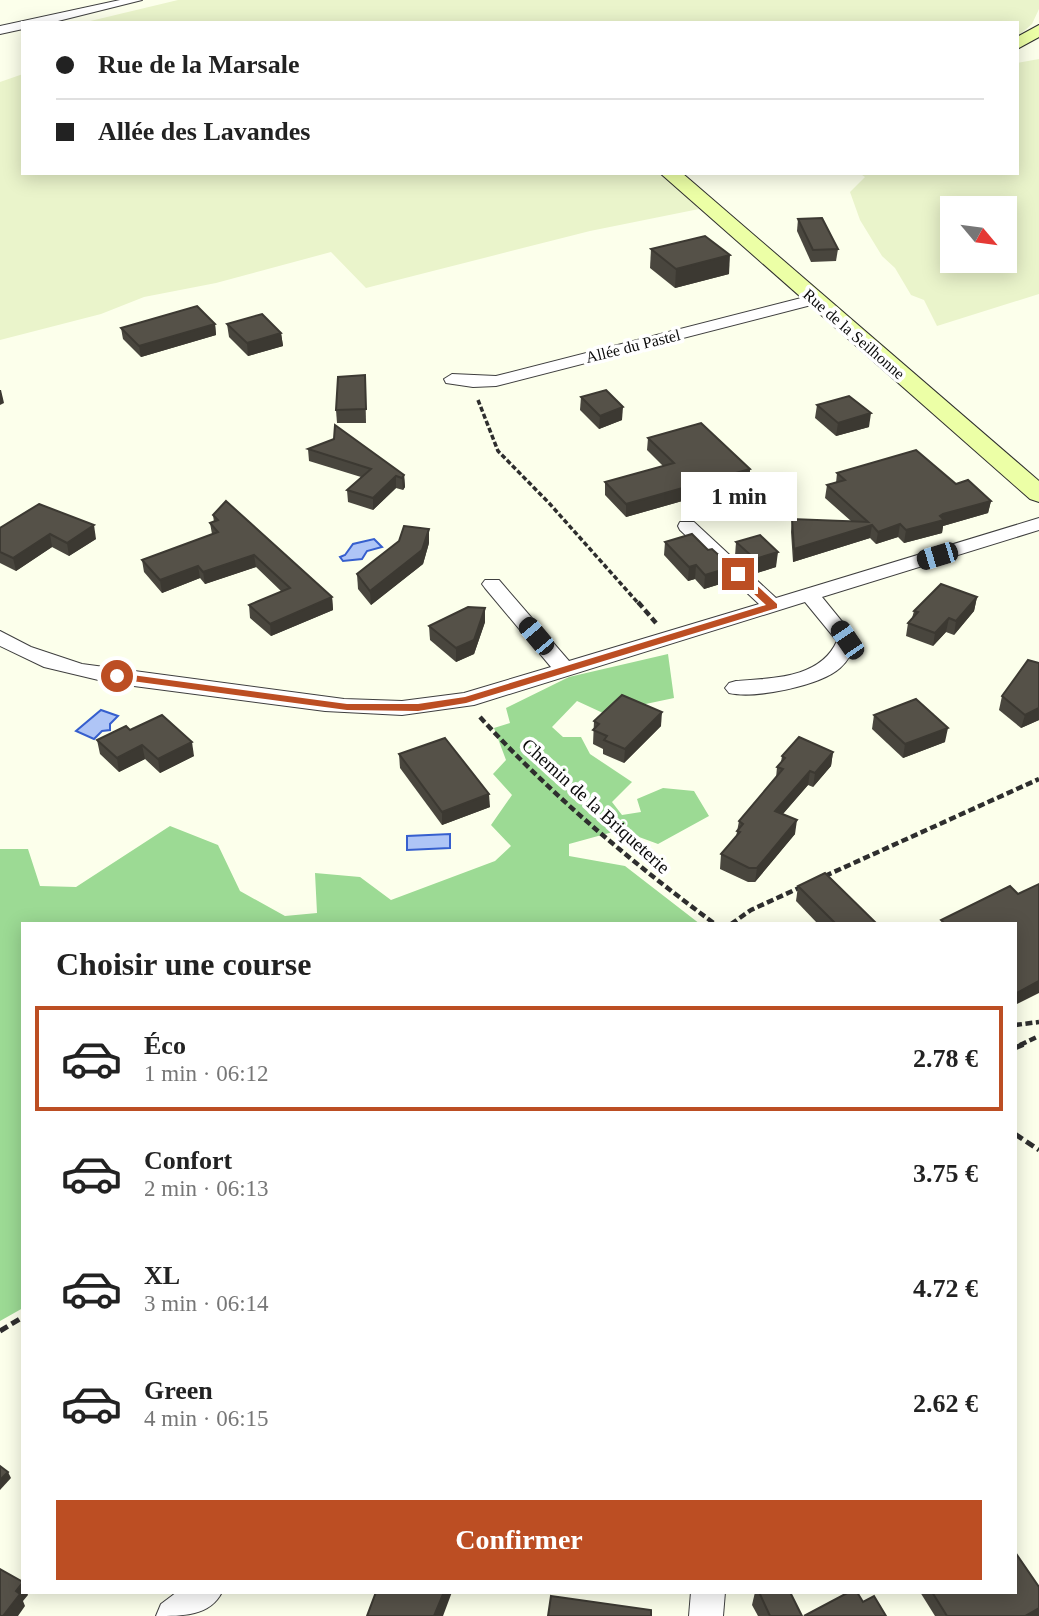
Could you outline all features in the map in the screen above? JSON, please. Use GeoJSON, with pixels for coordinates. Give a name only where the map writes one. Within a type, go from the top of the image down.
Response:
{"type":"FeatureCollection","features":[{"type":"Feature","properties":{"kind":"street"},"geometry":{"type":"LineString","coordinates":[[42,21],[136,0]]}},
{"type":"Feature","properties":{"kind":"street"},"geometry":{"type":"LineString","coordinates":[[0,30],[21,25]]}},
{"type":"Feature","properties":{"kind":"street"},"geometry":{"type":"LineString","coordinates":[[1019,43],[1039,30]]}},
{"type":"Feature","properties":{"kind":"street","name":"Rue de la Seilhonne"},"geometry":{"type":"LineString","coordinates":[[672,175],[1039,494]]}},
{"type":"Feature","properties":{"kind":"street","name":"Allée du Pastel"},"geometry":{"type":"LineString","coordinates":[[452,379],[496,381],[813,300]]}},
{"type":"Feature","properties":{"kind":"street"},"geometry":{"type":"LineString","coordinates":[[0,637],[29,653],[84,670],[347,707],[418,708],[466,700],[1039,524]]}},
{"type":"Feature","properties":{"kind":"street"},"geometry":{"type":"LineString","coordinates":[[687,526],[773,606]]}},
{"type":"Feature","properties":{"kind":"street"},"geometry":{"type":"LineString","coordinates":[[492,584],[565,670]]}},
{"type":"Feature","properties":{"kind":"street"},"geometry":{"type":"LineString","coordinates":[[736,688],[799,679],[819,672],[840,658],[847,640],[809,595]]}},
{"type":"Feature","properties":{"kind":"street"},"geometry":{"type":"LineString","coordinates":[[173,1616],[203,1594]]}},
{"type":"Feature","properties":{"kind":"street"},"geometry":{"type":"LineString","coordinates":[[706,1616],[708,1594]]}},
{"type":"Feature","properties":{"kind":"path"},"geometry":{"type":"LineString","coordinates":[[473,382],[498,451],[549,503],[670,638]]}},
{"type":"Feature","properties":{"kind":"path","name":"Chemin de la Briqueterie"},"geometry":{"type":"LineString","coordinates":[[466,700],[515,757],[574,811],[660,884],[712,922]]}},
{"type":"Feature","properties":{"kind":"path"},"geometry":{"type":"LineString","coordinates":[[820,878],[1039,779]]}},
{"type":"Feature","properties":{"kind":"path"},"geometry":{"type":"LineString","coordinates":[[734,922],[751,910],[807,884]]}},
{"type":"Feature","properties":{"kind":"path"},"geometry":{"type":"LineString","coordinates":[[1017,1025],[1039,1022]]}},
{"type":"Feature","properties":{"kind":"path"},"geometry":{"type":"LineString","coordinates":[[1017,1047],[1039,1036]]}},
{"type":"Feature","properties":{"kind":"path"},"geometry":{"type":"LineString","coordinates":[[1017,1135],[1039,1150]]}},
{"type":"Feature","properties":{"kind":"path"},"geometry":{"type":"LineString","coordinates":[[0,1331],[21,1318]]}},
{"type":"Feature","properties":{"kind":"green space"},"geometry":{"type":"Polygon","coordinates":[[[178,0],[1039,0],[1039,9],[1032,24],[1019,35],[1019,21],[90,21],[178,0]]]}},
{"type":"Feature","properties":{"kind":"green space"},"geometry":{"type":"Polygon","coordinates":[[[1039,59],[1039,294],[937,326],[924,300],[911,295],[895,268],[882,256],[860,220],[850,192],[865,177],[862,175],[1019,175],[1019,63],[1039,59]]]}},
{"type":"Feature","properties":{"kind":"green space"},"geometry":{"type":"Polygon","coordinates":[[[21,75],[21,175],[663,175],[699,209],[590,231],[366,288],[331,252],[216,283],[144,297],[101,314],[0,340],[0,82],[21,75]]]}},
{"type":"Feature","properties":{"kind":"green space"},"geometry":{"type":"Polygon","coordinates":[[[668,654],[674,698],[603,713],[577,701],[552,727],[563,737],[581,737],[590,754],[632,782],[612,802],[622,815],[641,812],[637,799],[663,788],[694,791],[709,816],[658,844],[620,830],[569,844],[569,856],[625,866],[697,922],[21,922],[21,1309],[0,1321],[0,849],[28,849],[40,886],[76,887],[170,826],[218,845],[240,891],[285,916],[317,913],[315,873],[360,877],[391,900],[495,861],[511,846],[491,825],[512,795],[493,774],[506,760],[494,728],[510,723],[506,708],[569,677],[668,654]]]}},
{"type":"Feature","properties":{"kind":"water"},"geometry":{"type":"Polygon","coordinates":[[[374,539],[382,547],[367,551],[362,559],[343,561],[340,557],[345,555],[353,544],[374,539]]]}},
{"type":"Feature","properties":{"kind":"water"},"geometry":{"type":"Polygon","coordinates":[[[101,710],[118,716],[110,724],[110,730],[102,731],[94,739],[76,731],[101,710]]]}},
{"type":"Feature","properties":{"kind":"water"},"geometry":{"type":"Polygon","coordinates":[[[450,834],[450,848],[407,850],[407,836],[450,834]]]}},
{"type":"Feature","properties":{"kind":"building"},"geometry":{"type":"Polygon","coordinates":[[[822,218],[838,249],[813,250],[798,219],[822,218]]]}},
{"type":"Feature","properties":{"kind":"building"},"geometry":{"type":"Polygon","coordinates":[[[705,236],[730,255],[676,269],[651,249],[705,236]]]}},
{"type":"Feature","properties":{"kind":"building"},"geometry":{"type":"Polygon","coordinates":[[[197,306],[215,324],[139,346],[121,328],[197,306]]]}},
{"type":"Feature","properties":{"kind":"building"},"geometry":{"type":"Polygon","coordinates":[[[262,314],[281,333],[247,343],[227,324],[262,314]]]}},
{"type":"Feature","properties":{"kind":"building"},"geometry":{"type":"Polygon","coordinates":[[[365,375],[366,409],[336,410],[338,377],[365,375]]]}},
{"type":"Feature","properties":{"kind":"building"},"geometry":{"type":"Polygon","coordinates":[[[606,390],[623,407],[600,416],[581,397],[606,390]]]}},
{"type":"Feature","properties":{"kind":"building"},"geometry":{"type":"Polygon","coordinates":[[[849,396],[871,413],[838,423],[817,405],[849,396]]]}},
{"type":"Feature","properties":{"kind":"building"},"geometry":{"type":"Polygon","coordinates":[[[701,423],[750,469],[626,504],[605,482],[674,463],[648,438],[701,423]]]}},
{"type":"Feature","properties":{"kind":"building"},"geometry":{"type":"Polygon","coordinates":[[[335,425],[404,475],[402,478],[396,476],[373,498],[347,490],[371,469],[308,449],[334,439],[335,425]]]}},
{"type":"Feature","properties":{"kind":"building"},"geometry":{"type":"Polygon","coordinates":[[[916,450],[956,484],[968,480],[991,501],[943,514],[940,516],[944,520],[906,530],[900,524],[878,532],[872,525],[794,549],[792,519],[868,522],[827,485],[845,480],[837,473],[916,450]]]}},
{"type":"Feature","properties":{"kind":"building"},"geometry":{"type":"Polygon","coordinates":[[[226,501],[332,597],[270,624],[249,605],[290,588],[254,555],[203,572],[198,566],[160,580],[142,560],[218,532],[210,523],[218,520],[213,515],[226,501]]]}},
{"type":"Feature","properties":{"kind":"building"},"geometry":{"type":"Polygon","coordinates":[[[39,504],[94,525],[67,543],[50,534],[13,558],[0,552],[0,528],[39,504]]]}},
{"type":"Feature","properties":{"kind":"building"},"geometry":{"type":"Polygon","coordinates":[[[404,526],[429,529],[422,550],[370,591],[357,574],[399,541],[404,526]]]}},
{"type":"Feature","properties":{"kind":"building"},"geometry":{"type":"Polygon","coordinates":[[[692,534],[708,550],[712,549],[732,567],[705,575],[696,565],[689,567],[665,542],[692,534]]]}},
{"type":"Feature","properties":{"kind":"building"},"geometry":{"type":"Polygon","coordinates":[[[760,535],[778,552],[755,559],[736,542],[760,535]]]}},
{"type":"Feature","properties":{"kind":"building"},"geometry":{"type":"Polygon","coordinates":[[[941,584],[977,597],[956,621],[949,618],[935,633],[908,623],[918,612],[914,611],[941,584]]]}},
{"type":"Feature","properties":{"kind":"building"},"geometry":{"type":"Polygon","coordinates":[[[468,607],[485,608],[474,640],[456,648],[429,626],[468,607]]]}},
{"type":"Feature","properties":{"kind":"building"},"geometry":{"type":"Polygon","coordinates":[[[1028,660],[1039,663],[1039,708],[1025,715],[1002,696],[1028,660]]]}},
{"type":"Feature","properties":{"kind":"building"},"geometry":{"type":"Polygon","coordinates":[[[622,695],[662,712],[625,749],[604,740],[607,736],[593,730],[599,724],[594,721],[622,695]]]}},
{"type":"Feature","properties":{"kind":"building"},"geometry":{"type":"Polygon","coordinates":[[[916,699],[948,728],[905,744],[874,715],[916,699]]]}},
{"type":"Feature","properties":{"kind":"building"},"geometry":{"type":"Polygon","coordinates":[[[162,715],[192,742],[158,759],[142,745],[117,758],[97,740],[126,726],[130,730],[162,715]]]}},
{"type":"Feature","properties":{"kind":"building"},"geometry":{"type":"Polygon","coordinates":[[[799,737],[833,752],[815,773],[810,771],[775,811],[797,820],[757,868],[749,868],[721,854],[740,832],[737,831],[743,824],[739,821],[783,769],[777,767],[785,758],[782,756],[799,737]]]}},
{"type":"Feature","properties":{"kind":"building"},"geometry":{"type":"Polygon","coordinates":[[[445,738],[489,794],[442,812],[399,754],[445,738]]]}},
{"type":"Feature","properties":{"kind":"building"},"geometry":{"type":"Polygon","coordinates":[[[825,873],[875,922],[834,922],[798,886],[825,873]]]}},
{"type":"Feature","properties":{"kind":"building"},"geometry":{"type":"Polygon","coordinates":[[[1039,884],[1039,981],[1017,993],[1017,922],[941,920],[1010,886],[1018,894],[1039,884]]]}},
{"type":"Feature","properties":{"kind":"building"},"geometry":{"type":"Polygon","coordinates":[[[0,1466],[8,1472],[0,1480],[0,1466]]]}},
{"type":"Feature","properties":{"kind":"building"},"geometry":{"type":"Polygon","coordinates":[[[1017,1555],[1039,1587],[1039,1608],[1025,1616],[947,1616],[933,1594],[1017,1594],[1017,1555]]]}},
{"type":"Feature","properties":{"kind":"building"},"geometry":{"type":"Polygon","coordinates":[[[0,1569],[21,1581],[21,1585],[16,1591],[20,1594],[3,1616],[0,1616],[0,1569]]]}},
{"type":"Feature","properties":{"kind":"building"},"geometry":{"type":"Polygon","coordinates":[[[375,1594],[443,1594],[434,1616],[367,1616],[375,1594]]]}},
{"type":"Feature","properties":{"kind":"building"},"geometry":{"type":"Polygon","coordinates":[[[760,1594],[791,1594],[802,1616],[770,1616],[760,1594]]]}},
{"type":"Feature","properties":{"kind":"building"},"geometry":{"type":"Polygon","coordinates":[[[845,1594],[858,1594],[863,1602],[874,1596],[886,1616],[804,1616],[845,1594]]]}},
{"type":"Feature","properties":{"kind":"building"},"geometry":{"type":"Polygon","coordinates":[[[551,1596],[651,1610],[651,1616],[548,1616],[551,1596]]]}},
{"type":"Feature","properties":{"kind":"route"},"geometry":{"type":"LineString","coordinates":[[117,676],[347,707],[418,708],[466,700],[773,606],[738,574]]}}]}
